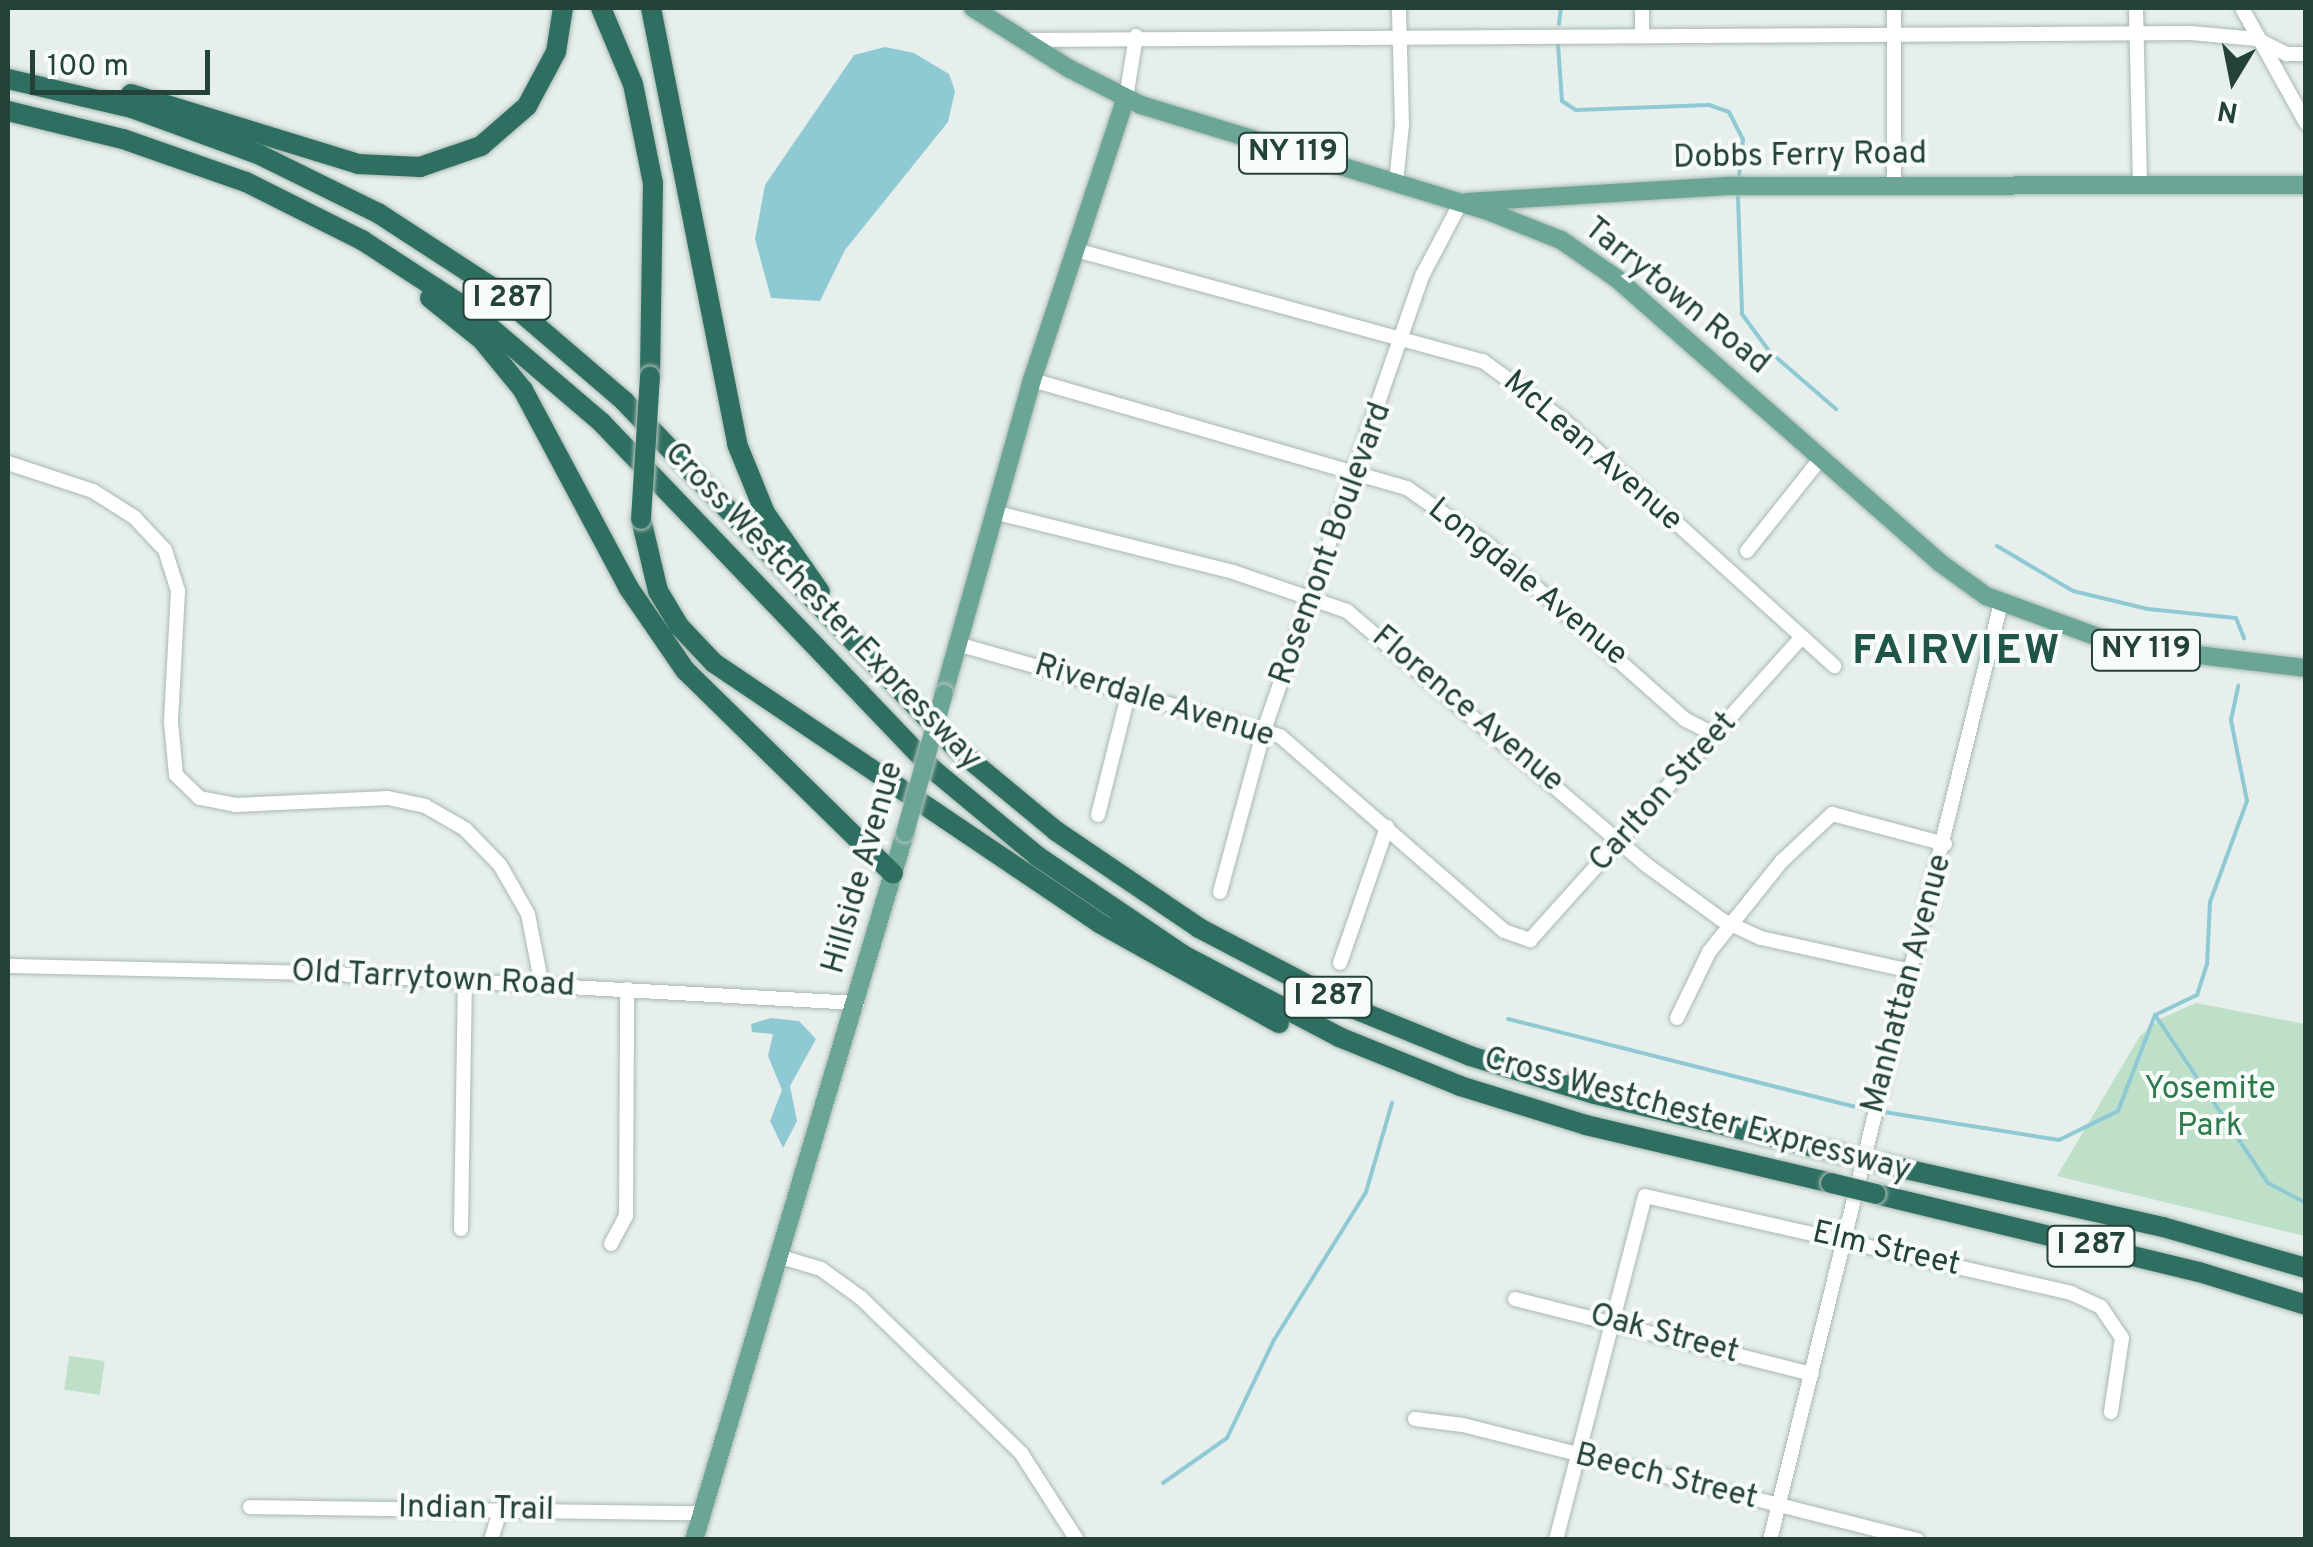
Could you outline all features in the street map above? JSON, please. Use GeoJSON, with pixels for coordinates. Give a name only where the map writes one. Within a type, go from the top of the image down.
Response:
{"type":"FeatureCollection","features":[{"type":"Feature","properties":{"kind":"highway"},"geometry":{"type":"LineString","coordinates":[[8,75],[92,84],[358,164],[420,167],[481,146],[527,106],[556,52],[563,8]]}},
{"type":"Feature","properties":{"kind":"highway"},"geometry":{"type":"LineString","coordinates":[[601,8],[632,84],[654,183],[650,376],[641,520],[650,572],[667,608],[702,652],[1049,891],[1188,976],[1294,1030],[1460,1086]]}},
{"type":"Feature","properties":{"kind":"highway"},"geometry":{"type":"LineString","coordinates":[[651,8],[745,467],[778,535],[894,688]]}},
{"type":"Feature","properties":{"kind":"highway","name":"Cross Westchester Expressway"},"geometry":{"type":"LineString","coordinates":[[8,75],[132,108],[244,148],[338,192],[452,260],[593,371],[894,688],[990,778],[1091,857],[1198,928],[1313,990],[1511,1070],[1883,1164],[2250,1250],[2306,1268]]}},
{"type":"Feature","properties":{"kind":"highway","name":"Cross Westchester Expressway"},"geometry":{"type":"LineString","coordinates":[[8,111],[164,152],[324,219],[435,285],[550,374],[903,741],[1037,856],[1157,939],[1259,998],[1460,1086],[1586,1125],[2240,1284],[2306,1305]]}},
{"type":"Feature","properties":{"kind":"highway"},"geometry":{"type":"LineString","coordinates":[[324,219],[456,318],[497,356],[546,426],[628,587],[668,649],[893,874]]}},
{"type":"Feature","properties":{"kind":"highway"},"geometry":{"type":"LineString","coordinates":[[2250,1250],[2306,1260]]}},
{"type":"Feature","properties":{"kind":"highway"},"geometry":{"type":"LineString","coordinates":[[2240,1284],[2306,1313]]}},
{"type":"Feature","properties":{"kind":"main road","name":"Tarrytown Road"},"geometry":{"type":"LineString","coordinates":[[973,8],[1021,40],[1126,98],[1461,202],[1532,227],[1599,264],[1957,577],[2001,603],[2123,646],[2306,668]]}},
{"type":"Feature","properties":{"kind":"main road","name":"Hillside Avenue"},"geometry":{"type":"LineString","coordinates":[[694,1540],[857,1002],[1032,380],[1126,98]]}},
{"type":"Feature","properties":{"kind":"main road","name":"Dobbs Ferry Road"},"geometry":{"type":"LineString","coordinates":[[1461,202],[1732,186],[2306,184]]}},
{"type":"Feature","properties":{"kind":"street"},"geometry":{"type":"LineString","coordinates":[[1396,183],[1402,125],[1399,8]]}},
{"type":"Feature","properties":{"kind":"street"},"geometry":{"type":"LineString","coordinates":[[1642,8],[1642,34]]}},
{"type":"Feature","properties":{"kind":"street"},"geometry":{"type":"LineString","coordinates":[[1894,8],[1894,185]]}},
{"type":"Feature","properties":{"kind":"street"},"geometry":{"type":"LineString","coordinates":[[2136,8],[2140,185]]}},
{"type":"Feature","properties":{"kind":"street"},"geometry":{"type":"LineString","coordinates":[[2242,8],[2306,123]]}},
{"type":"Feature","properties":{"kind":"street"},"geometry":{"type":"LineString","coordinates":[[1021,40],[1400,34],[2137,34],[2260,41],[2286,54],[2306,54]]}},
{"type":"Feature","properties":{"kind":"street"},"geometry":{"type":"LineString","coordinates":[[1126,98],[1136,36]]}},
{"type":"Feature","properties":{"kind":"street","name":"Rosemont Boulevard"},"geometry":{"type":"LineString","coordinates":[[1220,892],[1264,730],[1360,470],[1422,276],[1461,202]]}},
{"type":"Feature","properties":{"kind":"street","name":"McLean Avenue"},"geometry":{"type":"LineString","coordinates":[[1076,250],[1404,336],[1507,374],[1834,666]]}},
{"type":"Feature","properties":{"kind":"street","name":"Longdale Avenue"},"geometry":{"type":"LineString","coordinates":[[1032,380],[1360,470],[1430,501],[1686,720],[1716,736]]}},
{"type":"Feature","properties":{"kind":"street"},"geometry":{"type":"LineString","coordinates":[[1747,551],[1821,458]]}},
{"type":"Feature","properties":{"kind":"street"},"geometry":{"type":"LineString","coordinates":[[8,463],[93,490],[134,516],[165,550],[178,592],[171,722],[176,775],[200,798],[234,805],[388,798],[425,806],[465,829],[500,864],[528,914],[542,986]]}},
{"type":"Feature","properties":{"kind":"street","name":"Florence Avenue"},"geometry":{"type":"LineString","coordinates":[[993,512],[1315,598],[1387,638],[1683,895],[1762,938],[1907,970]]}},
{"type":"Feature","properties":{"kind":"street","name":"Manhattan Avenue"},"geometry":{"type":"LineString","coordinates":[[1770,1540],[1907,970],[1945,844],[2001,603]]}},
{"type":"Feature","properties":{"kind":"street","name":"Carlton Street"},"geometry":{"type":"LineString","coordinates":[[1521,938],[1537,938],[1802,637]]}},
{"type":"Feature","properties":{"kind":"street","name":"Riverdale Avenue"},"geometry":{"type":"LineString","coordinates":[[957,644],[1264,730],[1296,746],[1504,932],[1521,938]]}},
{"type":"Feature","properties":{"kind":"street"},"geometry":{"type":"LineString","coordinates":[[1098,815],[1129,692]]}},
{"type":"Feature","properties":{"kind":"street"},"geometry":{"type":"LineString","coordinates":[[1677,1018],[1709,952],[1782,861],[1832,814],[1945,844]]}},
{"type":"Feature","properties":{"kind":"street"},"geometry":{"type":"LineString","coordinates":[[1340,963],[1387,827]]}},
{"type":"Feature","properties":{"kind":"street","name":"Old Tarrytown Road"},"geometry":{"type":"LineString","coordinates":[[8,966],[212,969],[857,1002]]}},
{"type":"Feature","properties":{"kind":"street"},"geometry":{"type":"LineString","coordinates":[[462,1230],[465,984]]}},
{"type":"Feature","properties":{"kind":"street"},"geometry":{"type":"LineString","coordinates":[[611,1244],[626,1216],[627,989]]}},
{"type":"Feature","properties":{"kind":"street","name":"Elm Street"},"geometry":{"type":"LineString","coordinates":[[1612,1320],[1644,1196],[2071,1293],[2101,1307],[2117,1326],[2120,1381],[2110,1412]]}},
{"type":"Feature","properties":{"kind":"street"},"geometry":{"type":"LineString","coordinates":[[780,1257],[840,1278],[896,1330],[1022,1453],[1077,1540]]}},
{"type":"Feature","properties":{"kind":"street","name":"Oak Street"},"geometry":{"type":"LineString","coordinates":[[1515,1299],[1612,1320],[1812,1374]]}},
{"type":"Feature","properties":{"kind":"street"},"geometry":{"type":"LineString","coordinates":[[1556,1540],[1612,1320]]}},
{"type":"Feature","properties":{"kind":"street","name":"Beech Street"},"geometry":{"type":"LineString","coordinates":[[1414,1419],[1464,1425],[1577,1457],[1918,1540]]}},
{"type":"Feature","properties":{"kind":"street","name":"Indian Trail"},"geometry":{"type":"LineString","coordinates":[[250,1508],[702,1513]]}},
{"type":"Feature","properties":{"kind":"street"},"geometry":{"type":"LineString","coordinates":[[491,1540],[500,1511]]}},
{"type":"Feature","properties":{"kind":"green space","name":"Yosemite Park"},"geometry":{"type":"Polygon","coordinates":[[[2196,1003],[2305,1024],[2305,1236],[2057,1176],[2140,1036],[2160,1019],[2196,1003]]]}},
{"type":"Feature","properties":{"kind":"green space"},"geometry":{"type":"Polygon","coordinates":[[[69,1356],[105,1361],[100,1395],[64,1390],[69,1356]]]}},
{"type":"Feature","properties":{"kind":"water"},"geometry":{"type":"Polygon","coordinates":[[[885,47],[914,53],[949,74],[955,91],[948,122],[845,250],[820,301],[771,298],[755,239],[765,185],[854,55],[885,47]]]}},
{"type":"Feature","properties":{"kind":"water"},"geometry":{"type":"Polygon","coordinates":[[[771,1018],[799,1021],[816,1039],[790,1086],[797,1121],[783,1148],[770,1121],[782,1090],[768,1056],[773,1034],[752,1032],[751,1024],[771,1018]]]}},
{"type":"Feature","properties":{"kind":"waterway"},"geometry":{"type":"LineString","coordinates":[[1559,24],[1561,8]]}},
{"type":"Feature","properties":{"kind":"waterway"},"geometry":{"type":"LineString","coordinates":[[1558,44],[1562,101],[1576,110],[1709,105],[1729,112],[1743,139],[1739,177]]}},
{"type":"Feature","properties":{"kind":"waterway"},"geometry":{"type":"LineString","coordinates":[[1738,197],[1742,314],[1769,351],[1836,409]]}},
{"type":"Feature","properties":{"kind":"waterway"},"geometry":{"type":"LineString","coordinates":[[1997,546],[2073,591],[2148,609],[2236,618],[2244,638]]}},
{"type":"Feature","properties":{"kind":"waterway"},"geometry":{"type":"LineString","coordinates":[[1884,1112],[2059,1140],[2118,1111],[2155,1015],[2197,995],[2207,964],[2210,902],[2247,801],[2231,720],[2238,686]]}},
{"type":"Feature","properties":{"kind":"waterway"},"geometry":{"type":"LineString","coordinates":[[2155,1015],[2268,1183],[2306,1203]]}},
{"type":"Feature","properties":{"kind":"waterway"},"geometry":{"type":"LineString","coordinates":[[1508,1019],[1864,1109]]}},
{"type":"Feature","properties":{"kind":"waterway"},"geometry":{"type":"LineString","coordinates":[[1163,1483],[1227,1438],[1274,1340],[1366,1192],[1392,1103]]}},
{"type":"Feature","properties":{"kind":"district","name":"FAIRVIEW"},"geometry":{"type":"Point","coordinates":[1957,653]}}]}
